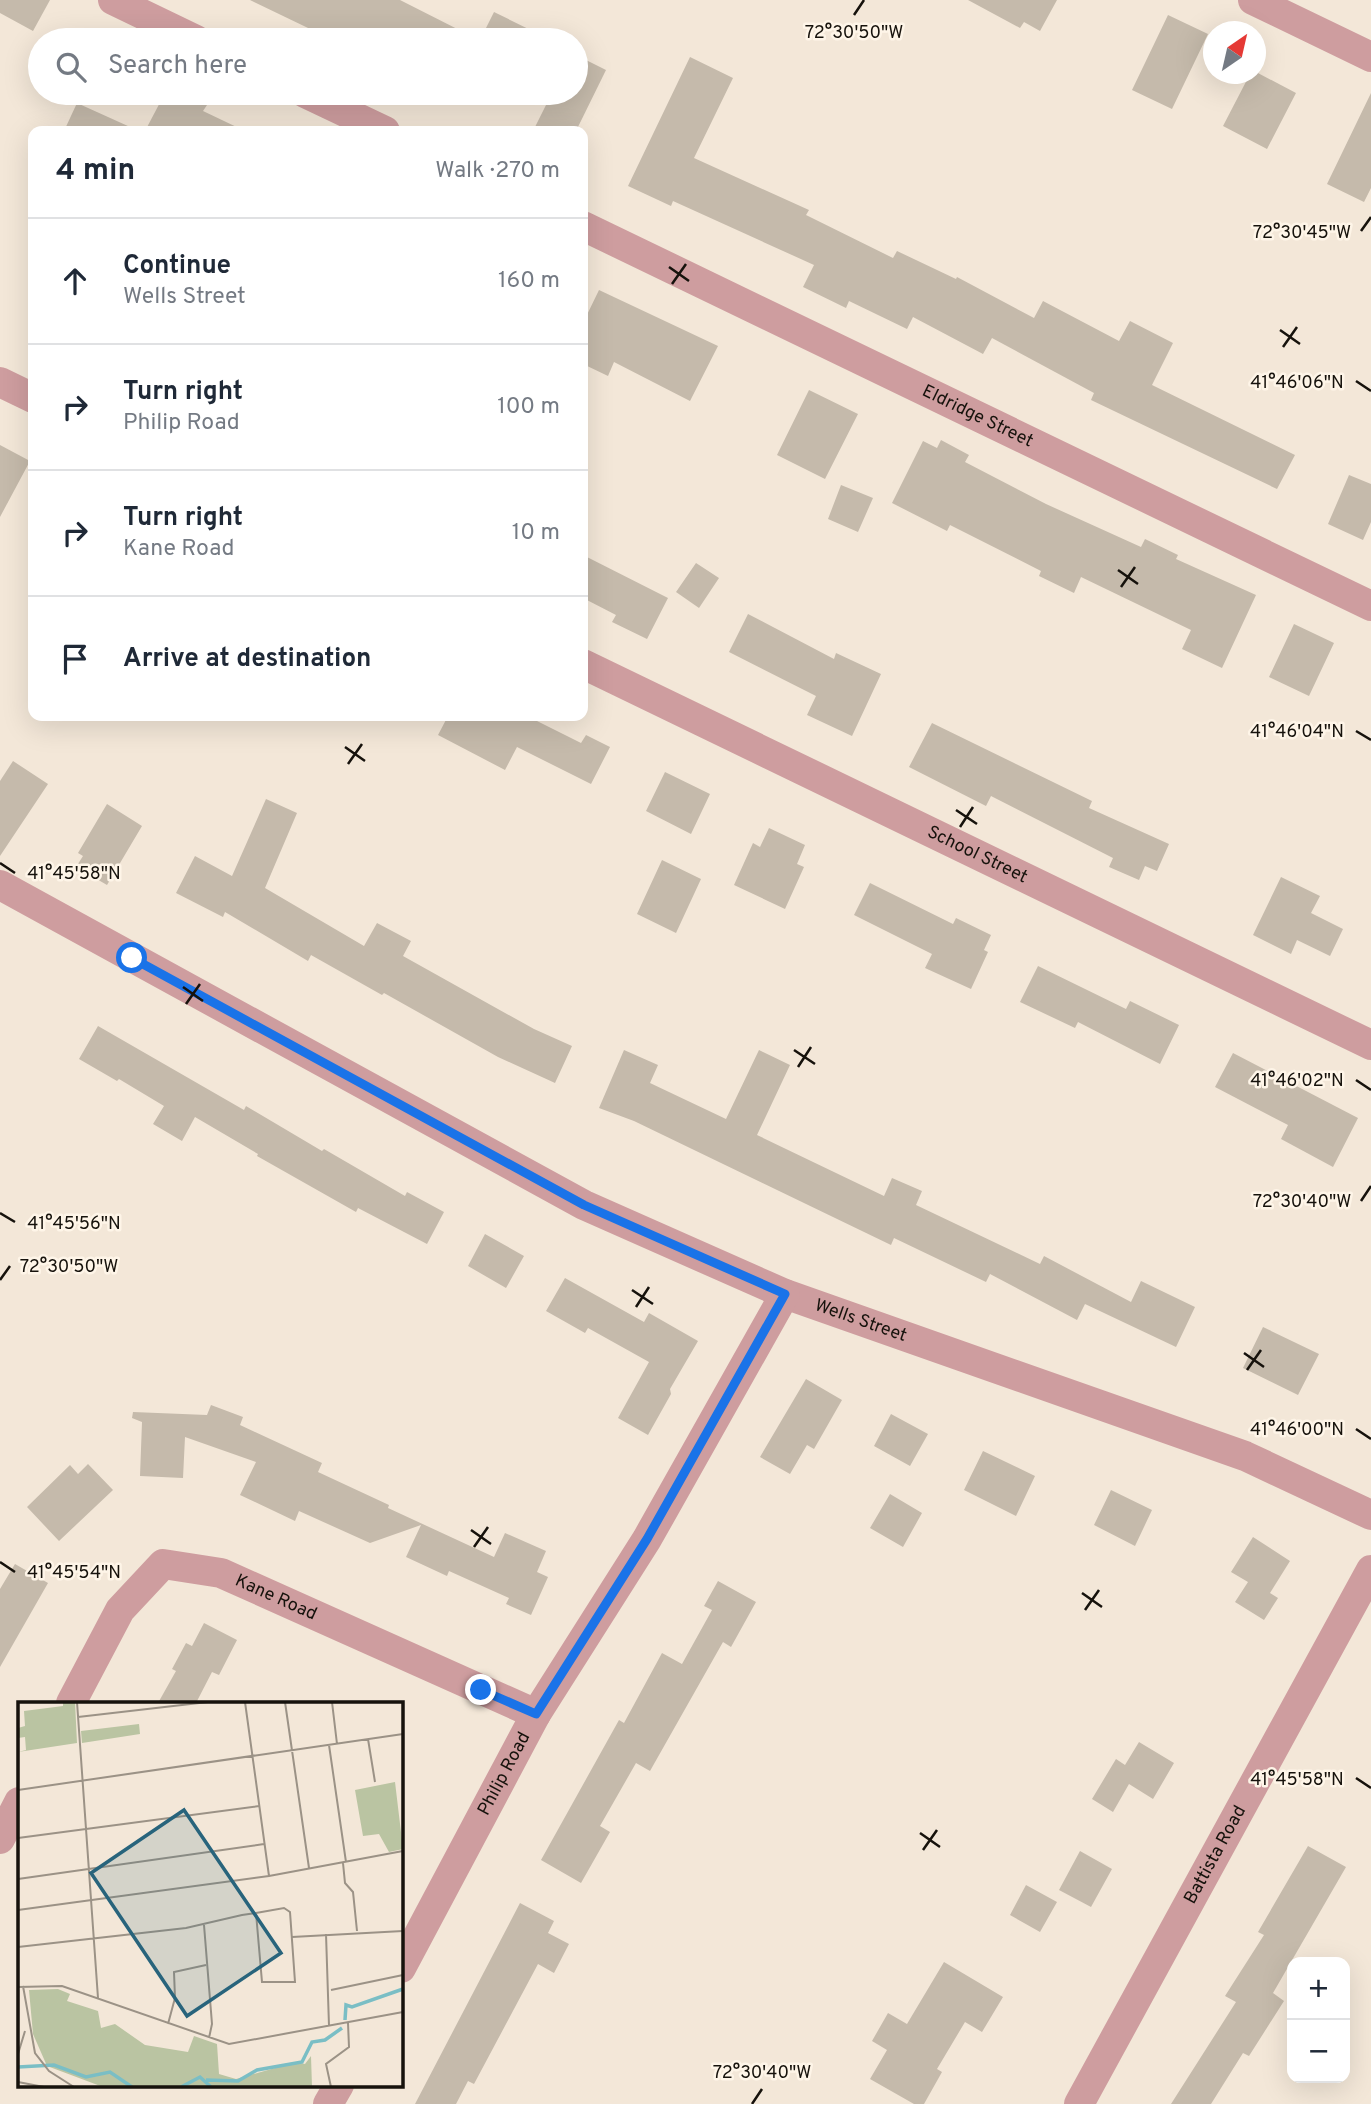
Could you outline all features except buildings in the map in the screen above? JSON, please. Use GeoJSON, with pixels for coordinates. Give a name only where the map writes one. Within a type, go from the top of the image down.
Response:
{"type":"FeatureCollection","features":[{"type":"Feature","properties":{"kind":"street"},"geometry":{"type":"LineString","coordinates":[[113,0],[172,28]]}},
{"type":"Feature","properties":{"kind":"street"},"geometry":{"type":"LineString","coordinates":[[1253,0],[1371,57]]}},
{"type":"Feature","properties":{"kind":"street"},"geometry":{"type":"LineString","coordinates":[[330,105],[374,126]]}},
{"type":"Feature","properties":{"kind":"street","name":"Eldridge Street"},"geometry":{"type":"LineString","coordinates":[[588,228],[1371,606]]}},
{"type":"Feature","properties":{"kind":"street"},"geometry":{"type":"LineString","coordinates":[[0,382],[28,396]]}},
{"type":"Feature","properties":{"kind":"street","name":"School Street"},"geometry":{"type":"LineString","coordinates":[[588,666],[1371,1045]]}},
{"type":"Feature","properties":{"kind":"street","name":"Wells Street"},"geometry":{"type":"LineString","coordinates":[[0,885],[584,1205],[785,1294],[1245,1456],[1371,1515]]}},
{"type":"Feature","properties":{"kind":"street","name":"Philip Road"},"geometry":{"type":"LineString","coordinates":[[402,1966],[536,1714],[647,1539],[785,1294]]}},
{"type":"Feature","properties":{"kind":"street","name":"Kane Road"},"geometry":{"type":"LineString","coordinates":[[72,1702],[120,1610],[163,1564],[221,1573],[536,1714]]}},
{"type":"Feature","properties":{"kind":"street","name":"Battista Road"},"geometry":{"type":"LineString","coordinates":[[1079,2104],[1371,1570]]}},
{"type":"Feature","properties":{"kind":"street"},"geometry":{"type":"LineString","coordinates":[[0,1839],[18,1804]]}},
{"type":"Feature","properties":{"kind":"street"},"geometry":{"type":"LineString","coordinates":[[328,2104],[338,2086]]}},
{"type":"Feature","properties":{"kind":"route"},"geometry":{"type":"LineString","coordinates":[[132,958],[584,1205],[785,1294],[647,1539],[536,1714],[481,1690]]}}]}
